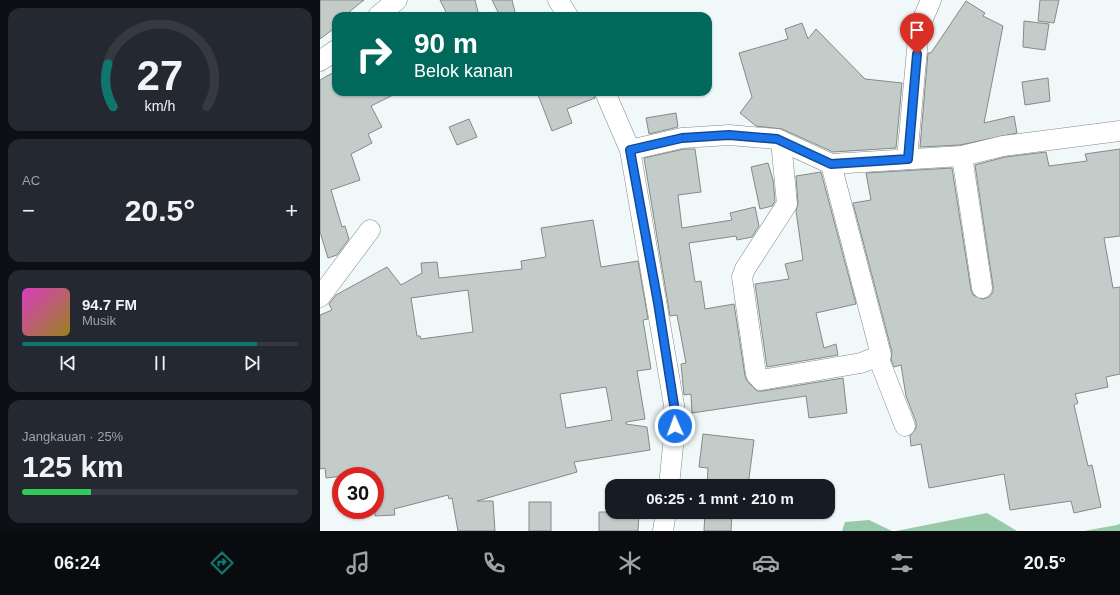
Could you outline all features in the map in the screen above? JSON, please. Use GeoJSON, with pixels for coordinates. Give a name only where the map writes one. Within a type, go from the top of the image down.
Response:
{"type":"FeatureCollection","features":[{"type":"Feature","properties":{"kind":"street"},"geometry":{"type":"LineString","coordinates":[[383,12],[397,0]]}},
{"type":"Feature","properties":{"kind":"street"},"geometry":{"type":"LineString","coordinates":[[558,0],[566,12]]}},
{"type":"Feature","properties":{"kind":"street"},"geometry":{"type":"LineString","coordinates":[[908,159],[919,28],[931,0]]}},
{"type":"Feature","properties":{"kind":"street"},"geometry":{"type":"LineString","coordinates":[[320,61],[332,53]]}},
{"type":"Feature","properties":{"kind":"street"},"geometry":{"type":"LineString","coordinates":[[608,96],[630,150],[674,405],[675,426],[670,479]]}},
{"type":"Feature","properties":{"kind":"street"},"geometry":{"type":"LineString","coordinates":[[630,150],[682,138],[712,135],[781,141],[831,164],[962,156],[1003,146],[1120,131]]}},
{"type":"Feature","properties":{"kind":"street"},"geometry":{"type":"LineString","coordinates":[[781,141],[787,204],[745,269],[742,277],[757,378],[766,380],[861,363],[881,355],[831,164]]}},
{"type":"Feature","properties":{"kind":"street"},"geometry":{"type":"LineString","coordinates":[[962,156],[982,288]]}},
{"type":"Feature","properties":{"kind":"street"},"geometry":{"type":"LineString","coordinates":[[320,297],[370,230]]}},
{"type":"Feature","properties":{"kind":"street"},"geometry":{"type":"LineString","coordinates":[[878,357],[905,426]]}},
{"type":"Feature","properties":{"kind":"street"},"geometry":{"type":"LineString","coordinates":[[663,531],[665,519]]}},
{"type":"Feature","properties":{"kind":"green space"},"geometry":{"type":"Polygon","coordinates":[[[987,513],[1017,531],[896,531],[987,513]]]}},
{"type":"Feature","properties":{"kind":"green space"},"geometry":{"type":"Polygon","coordinates":[[[869,520],[892,531],[842,531],[845,522],[869,520]]]}},
{"type":"Feature","properties":{"kind":"green space"},"geometry":{"type":"Polygon","coordinates":[[[1120,524],[1120,531],[1084,531],[1117,525],[1120,524]]]}},
{"type":"Feature","properties":{"kind":"building"},"geometry":{"type":"Polygon","coordinates":[[[320,0],[364,0],[349,12],[332,12],[332,30],[320,39],[320,0]]]}},
{"type":"Feature","properties":{"kind":"building"},"geometry":{"type":"Polygon","coordinates":[[[440,0],[475,0],[478,12],[446,12],[440,0]]]}},
{"type":"Feature","properties":{"kind":"building"},"geometry":{"type":"Polygon","coordinates":[[[492,0],[512,0],[515,12],[498,12],[492,0]]]}},
{"type":"Feature","properties":{"kind":"building"},"geometry":{"type":"Polygon","coordinates":[[[1040,0],[1059,0],[1054,23],[1038,21],[1040,0]]]}},
{"type":"Feature","properties":{"kind":"building"},"geometry":{"type":"Polygon","coordinates":[[[966,1],[985,13],[983,16],[1003,26],[984,123],[1014,116],[1017,133],[960,145],[920,147],[928,53],[931,53],[966,1]]]}},
{"type":"Feature","properties":{"kind":"building"},"geometry":{"type":"Polygon","coordinates":[[[1024,21],[1049,24],[1045,50],[1023,47],[1024,21]]]}},
{"type":"Feature","properties":{"kind":"building"},"geometry":{"type":"Polygon","coordinates":[[[802,23],[808,39],[816,29],[865,79],[902,83],[896,148],[833,152],[782,129],[756,126],[740,113],[752,97],[739,53],[788,39],[785,29],[802,23]]]}},
{"type":"Feature","properties":{"kind":"building"},"geometry":{"type":"Polygon","coordinates":[[[332,73],[332,96],[391,96],[371,106],[382,127],[368,134],[372,143],[351,154],[360,180],[331,190],[342,227],[345,226],[349,239],[337,255],[328,258],[320,232],[320,80],[332,73]]]}},
{"type":"Feature","properties":{"kind":"building"},"geometry":{"type":"Polygon","coordinates":[[[1048,78],[1050,101],[1025,105],[1022,82],[1048,78]]]}},
{"type":"Feature","properties":{"kind":"building"},"geometry":{"type":"Polygon","coordinates":[[[539,96],[595,96],[595,98],[567,109],[572,123],[552,131],[539,96]]]}},
{"type":"Feature","properties":{"kind":"building"},"geometry":{"type":"Polygon","coordinates":[[[676,113],[678,127],[649,134],[646,118],[676,113]]]}},
{"type":"Feature","properties":{"kind":"building"},"geometry":{"type":"Polygon","coordinates":[[[469,119],[477,137],[457,145],[449,127],[469,119]]]}},
{"type":"Feature","properties":{"kind":"building"},"geometry":{"type":"Polygon","coordinates":[[[684,149],[695,149],[701,192],[678,195],[682,228],[732,220],[730,213],[755,207],[759,226],[752,237],[737,240],[736,236],[689,243],[695,282],[701,281],[705,309],[734,304],[747,381],[757,391],[763,391],[843,378],[847,413],[809,418],[806,396],[692,413],[691,394],[684,395],[681,364],[686,363],[677,315],[670,316],[644,158],[684,149]]]}},
{"type":"Feature","properties":{"kind":"building"},"geometry":{"type":"Polygon","coordinates":[[[1120,149],[1120,236],[1104,238],[1113,288],[1120,287],[1120,374],[1106,377],[1108,387],[1075,394],[1078,403],[1074,405],[1088,466],[1092,465],[1101,507],[1074,513],[1071,501],[1010,510],[1004,474],[929,488],[921,444],[911,446],[910,436],[916,428],[916,422],[906,396],[901,365],[894,367],[891,359],[892,352],[853,203],[871,200],[866,173],[952,168],[971,290],[973,295],[983,299],[989,297],[993,292],[993,286],[975,165],[1005,157],[1046,152],[1049,166],[1087,161],[1085,154],[1120,149]]]}},
{"type":"Feature","properties":{"kind":"building"},"geometry":{"type":"Polygon","coordinates":[[[768,163],[773,180],[775,201],[772,206],[760,209],[751,167],[768,163]]]}},
{"type":"Feature","properties":{"kind":"building"},"geometry":{"type":"Polygon","coordinates":[[[821,172],[856,304],[816,313],[824,348],[836,344],[838,355],[767,367],[755,284],[789,279],[785,264],[803,260],[796,211],[798,203],[796,176],[821,172]]]}},
{"type":"Feature","properties":{"kind":"building"},"geometry":{"type":"Polygon","coordinates":[[[593,220],[601,267],[638,261],[648,319],[643,320],[651,369],[637,371],[645,419],[626,422],[626,424],[647,427],[650,450],[574,462],[577,472],[477,501],[493,501],[495,531],[458,531],[452,498],[449,499],[448,495],[394,509],[395,515],[384,516],[384,467],[332,467],[332,477],[326,478],[325,468],[320,469],[320,315],[332,310],[329,304],[336,295],[387,267],[401,285],[422,273],[421,263],[437,262],[439,278],[522,269],[521,261],[546,257],[541,228],[593,220]],[[468,290],[411,298],[417,336],[420,336],[421,339],[473,332],[468,290]],[[606,387],[560,394],[566,428],[612,420],[606,387]]]}},
{"type":"Feature","properties":{"kind":"building"},"geometry":{"type":"Polygon","coordinates":[[[703,434],[754,440],[749,479],[707,479],[708,468],[699,467],[703,434]]]}},
{"type":"Feature","properties":{"kind":"building"},"geometry":{"type":"Polygon","coordinates":[[[529,502],[551,502],[551,531],[529,531],[529,502]]]}},
{"type":"Feature","properties":{"kind":"building"},"geometry":{"type":"Polygon","coordinates":[[[599,512],[605,512],[605,519],[639,519],[638,531],[599,531],[599,512]]]}},
{"type":"Feature","properties":{"kind":"building"},"geometry":{"type":"Polygon","coordinates":[[[705,519],[732,519],[731,531],[704,531],[705,519]]]}},
{"type":"Feature","properties":{"kind":"route"},"geometry":{"type":"LineString","coordinates":[[675,426],[674,405],[658,303],[630,150],[682,138],[729,135],[777,139],[831,164],[908,159],[917,54]]}}]}
